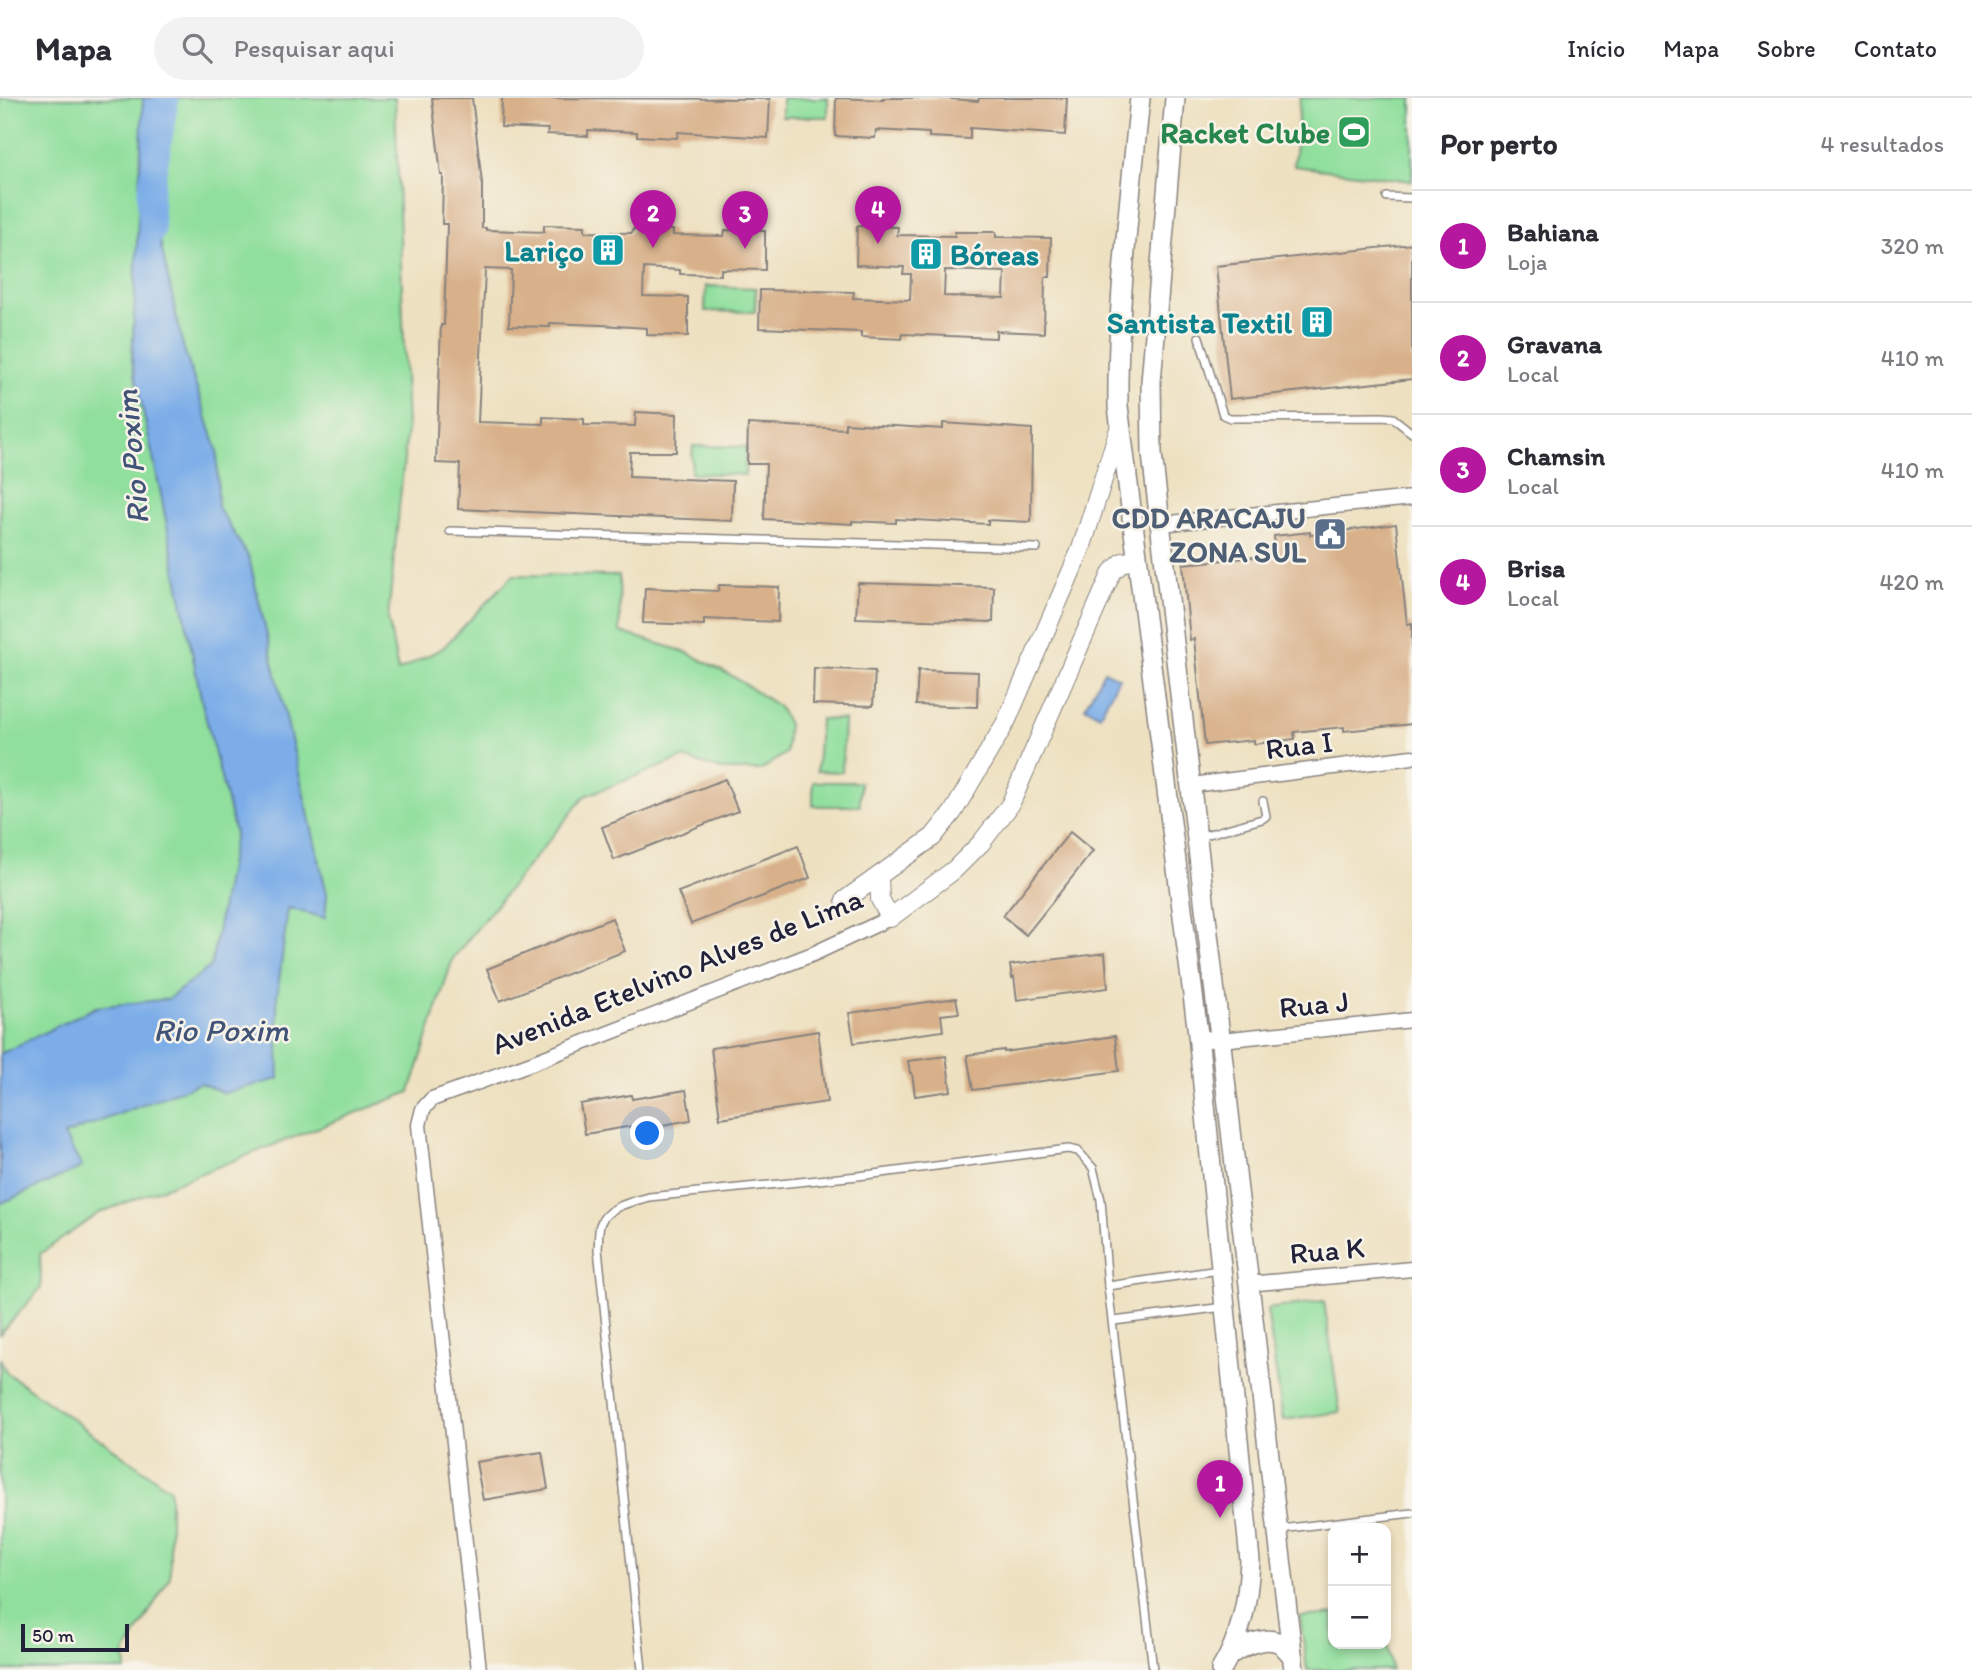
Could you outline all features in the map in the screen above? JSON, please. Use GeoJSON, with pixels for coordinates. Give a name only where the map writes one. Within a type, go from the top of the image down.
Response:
{"type":"FeatureCollection","features":[{"type":"Feature","properties":{"kind":"main road","name":"Avenida Etelvino Alves de Lima"},"geometry":{"type":"LineString","coordinates":[[1140,98],[1118,372],[1119,429],[1198,1034],[1251,1561],[1244,1618],[1226,1662]]}},
{"type":"Feature","properties":{"kind":"main road"},"geometry":{"type":"LineString","coordinates":[[1175,98],[1151,383],[1152,454],[1293,1663]]}},
{"type":"Feature","properties":{"kind":"main road"},"geometry":{"type":"LineString","coordinates":[[1226,1662],[1256,1642],[1267,1641],[1279,1643],[1293,1663]]}},
{"type":"Feature","properties":{"kind":"street","name":"Avenida Etelvino Alves de Lima"},"geometry":{"type":"LineString","coordinates":[[845,900],[933,837],[1006,722],[1082,549],[1119,429]]}},
{"type":"Feature","properties":{"kind":"street"},"geometry":{"type":"LineString","coordinates":[[1161,524],[1412,498]]}},
{"type":"Feature","properties":{"kind":"street","name":"Avenida Etelvino Alves de Lima"},"geometry":{"type":"LineString","coordinates":[[479,1670],[419,1125],[423,1109],[432,1098],[534,1062],[813,954],[890,918],[954,870],[981,842],[1010,805],[1112,572],[1123,562],[1138,560]]}},
{"type":"Feature","properties":{"kind":"street","name":"Rua I"},"geometry":{"type":"LineString","coordinates":[[1192,785],[1412,757]]}},
{"type":"Feature","properties":{"kind":"street"},"geometry":{"type":"LineString","coordinates":[[879,877],[880,899],[890,918]]}},
{"type":"Feature","properties":{"kind":"street","name":"Rua J"},"geometry":{"type":"LineString","coordinates":[[1221,1040],[1412,1020]]}},
{"type":"Feature","properties":{"kind":"street"},"geometry":{"type":"LineString","coordinates":[[1198,1034],[1211,1040],[1221,1040]]}},
{"type":"Feature","properties":{"kind":"street","name":"Rua K"},"geometry":{"type":"LineString","coordinates":[[1248,1284],[1412,1269]]}},
{"type":"Feature","properties":{"kind":"lane"},"geometry":{"type":"LineString","coordinates":[[1387,197],[1412,198]]}},
{"type":"Feature","properties":{"kind":"lane"},"geometry":{"type":"LineString","coordinates":[[1199,337],[1223,415],[1230,418],[1393,418],[1412,433]]}},
{"type":"Feature","properties":{"kind":"lane"},"geometry":{"type":"LineString","coordinates":[[450,531],[1037,548]]}},
{"type":"Feature","properties":{"kind":"lane"},"geometry":{"type":"LineString","coordinates":[[1198,838],[1262,819],[1266,816],[1264,801]]}},
{"type":"Feature","properties":{"kind":"lane"},"geometry":{"type":"LineString","coordinates":[[642,1670],[598,1249],[599,1226],[605,1215],[622,1205],[649,1197],[858,1177],[1050,1151],[1078,1151],[1093,1168],[1101,1200],[1108,1286],[1153,1670]]}},
{"type":"Feature","properties":{"kind":"lane"},"geometry":{"type":"LineString","coordinates":[[1108,1286],[1220,1270]]}},
{"type":"Feature","properties":{"kind":"lane"},"geometry":{"type":"LineString","coordinates":[[1114,1321],[1224,1307]]}},
{"type":"Feature","properties":{"kind":"lane"},"geometry":{"type":"LineString","coordinates":[[1278,1529],[1412,1513]]}},
{"type":"Feature","properties":{"kind":"green space"},"geometry":{"type":"Polygon","coordinates":[[[0,98],[395,98],[407,429],[388,618],[398,671],[443,648],[513,575],[619,576],[620,632],[686,652],[734,677],[779,707],[788,724],[786,753],[761,770],[722,770],[683,758],[585,796],[453,958],[410,1092],[99,1213],[40,1254],[41,1288],[0,1334],[0,98]]]}},
{"type":"Feature","properties":{"kind":"green space"},"geometry":{"type":"Polygon","coordinates":[[[782,98],[828,98],[828,117],[782,117],[782,98]]]}},
{"type":"Feature","properties":{"kind":"green space","name":"Racket Clube"},"geometry":{"type":"Polygon","coordinates":[[[1300,98],[1412,98],[1412,181],[1294,166],[1300,98]]]}},
{"type":"Feature","properties":{"kind":"green space"},"geometry":{"type":"Polygon","coordinates":[[[706,286],[756,288],[755,312],[705,311],[706,286]]]}},
{"type":"Feature","properties":{"kind":"green space"},"geometry":{"type":"Polygon","coordinates":[[[693,446],[746,447],[745,475],[691,473],[693,446]]]}},
{"type":"Feature","properties":{"kind":"green space"},"geometry":{"type":"Polygon","coordinates":[[[820,719],[844,720],[842,772],[817,771],[820,719]]]}},
{"type":"Feature","properties":{"kind":"green space"},"geometry":{"type":"Polygon","coordinates":[[[813,782],[860,782],[860,806],[813,806],[813,782]]]}},
{"type":"Feature","properties":{"kind":"green space"},"geometry":{"type":"Polygon","coordinates":[[[1324,1301],[1340,1412],[1283,1420],[1267,1309],[1324,1301]]]}},
{"type":"Feature","properties":{"kind":"green space"},"geometry":{"type":"Polygon","coordinates":[[[0,1358],[6,1372],[170,1489],[170,1577],[125,1653],[126,1670],[0,1670],[0,1358]]]}},
{"type":"Feature","properties":{"kind":"green space"},"geometry":{"type":"Polygon","coordinates":[[[1328,1614],[1328,1649],[1388,1649],[1391,1670],[1307,1670],[1300,1617],[1328,1614]]]}},
{"type":"Feature","properties":{"kind":"water","name":"Rio Poxim"},"geometry":{"type":"Polygon","coordinates":[[[143,98],[165,98],[150,195],[183,346],[217,450],[218,507],[249,558],[327,894],[325,918],[288,908],[277,998],[279,1079],[224,1093],[200,1083],[64,1135],[82,1167],[0,1204],[0,1054],[96,1007],[168,999],[211,966],[235,833],[202,703],[132,361],[143,98]]]}},
{"type":"Feature","properties":{"kind":"water"},"geometry":{"type":"Polygon","coordinates":[[[1104,671],[1119,678],[1100,715],[1085,707],[1104,671]]]}},
{"type":"Feature","properties":{"kind":"building"},"geometry":{"type":"Polygon","coordinates":[[[432,98],[472,98],[482,183],[482,228],[486,230],[544,232],[544,225],[585,226],[585,232],[673,230],[673,235],[724,236],[725,230],[765,231],[765,270],[721,269],[721,275],[680,274],[680,270],[644,268],[643,296],[688,297],[688,336],[647,335],[647,328],[601,325],[550,323],[550,327],[509,326],[511,270],[485,269],[478,422],[543,424],[543,417],[584,419],[584,425],[635,426],[636,412],[677,414],[676,452],[630,452],[629,477],[733,481],[732,521],[458,509],[460,464],[436,463],[447,224],[442,224],[443,175],[432,98]]]}},
{"type":"Feature","properties":{"kind":"building"},"geometry":{"type":"Polygon","coordinates":[[[502,98],[770,99],[768,138],[678,132],[677,138],[637,136],[637,132],[588,130],[588,136],[547,134],[548,129],[501,127],[502,98]]]}},
{"type":"Feature","properties":{"kind":"building"},"geometry":{"type":"Polygon","coordinates":[[[836,98],[938,98],[978,101],[979,98],[1067,98],[1065,135],[970,128],[970,139],[876,130],[875,138],[835,136],[836,98]]]}},
{"type":"Feature","properties":{"kind":"building"},"geometry":{"type":"Polygon","coordinates":[[[857,226],[898,227],[897,235],[955,236],[955,232],[996,232],[996,237],[1051,238],[1050,277],[1045,277],[1044,333],[996,331],[996,338],[902,334],[902,339],[861,337],[861,332],[759,328],[760,290],[854,292],[853,298],[910,300],[911,274],[903,274],[904,267],[856,265],[857,226]],[[945,270],[944,296],[1004,298],[1005,272],[945,270]]]}},
{"type":"Feature","properties":{"kind":"building","name":"Santista Textil"},"geometry":{"type":"Polygon","coordinates":[[[1412,244],[1412,379],[1230,399],[1216,266],[1412,244]]]}},
{"type":"Feature","properties":{"kind":"building"},"geometry":{"type":"Polygon","coordinates":[[[845,423],[943,429],[943,423],[1032,429],[1031,522],[988,520],[988,524],[896,519],[896,523],[852,521],[852,524],[764,519],[766,464],[747,464],[748,424],[845,429],[845,423]]]}},
{"type":"Feature","properties":{"kind":"building"},"geometry":{"type":"Polygon","coordinates":[[[1396,524],[1407,624],[1412,623],[1412,724],[1344,731],[1344,727],[1294,732],[1295,739],[1254,744],[1254,740],[1205,745],[1194,639],[1190,640],[1183,564],[1276,555],[1274,536],[1310,532],[1310,535],[1396,524]]]}},
{"type":"Feature","properties":{"kind":"building"},"geometry":{"type":"Polygon","coordinates":[[[858,583],[994,587],[993,622],[856,618],[858,583]]]}},
{"type":"Feature","properties":{"kind":"building"},"geometry":{"type":"Polygon","coordinates":[[[719,585],[779,587],[778,622],[704,619],[704,625],[643,623],[645,588],[718,591],[719,585]]]}},
{"type":"Feature","properties":{"kind":"building"},"geometry":{"type":"Polygon","coordinates":[[[814,668],[875,671],[873,706],[813,704],[814,668]]]}},
{"type":"Feature","properties":{"kind":"building"},"geometry":{"type":"Polygon","coordinates":[[[918,670],[978,672],[977,707],[916,705],[918,670]]]}},
{"type":"Feature","properties":{"kind":"building"},"geometry":{"type":"Polygon","coordinates":[[[725,779],[738,811],[614,860],[602,827],[725,779]]]}},
{"type":"Feature","properties":{"kind":"building"},"geometry":{"type":"Polygon","coordinates":[[[1070,832],[1093,851],[1026,935],[1003,916],[1070,832]]]}},
{"type":"Feature","properties":{"kind":"building"},"geometry":{"type":"Polygon","coordinates":[[[798,846],[810,878],[691,924],[678,892],[798,846]]]}},
{"type":"Feature","properties":{"kind":"building"},"geometry":{"type":"Polygon","coordinates":[[[612,918],[625,951],[500,1001],[487,969],[612,918]]]}},
{"type":"Feature","properties":{"kind":"building"},"geometry":{"type":"Polygon","coordinates":[[[1105,953],[1108,988],[1017,1000],[1010,965],[1105,953]]]}},
{"type":"Feature","properties":{"kind":"building"},"geometry":{"type":"Polygon","coordinates":[[[956,998],[959,1013],[941,1015],[943,1031],[854,1043],[849,1013],[956,998]]]}},
{"type":"Feature","properties":{"kind":"building"},"geometry":{"type":"Polygon","coordinates":[[[818,1031],[827,1102],[720,1118],[711,1048],[818,1031]]]}},
{"type":"Feature","properties":{"kind":"building"},"geometry":{"type":"Polygon","coordinates":[[[1115,1036],[1119,1071],[973,1090],[967,1055],[1115,1036]]]}},
{"type":"Feature","properties":{"kind":"building"},"geometry":{"type":"Polygon","coordinates":[[[946,1056],[951,1091],[915,1096],[908,1061],[946,1056]]]}},
{"type":"Feature","properties":{"kind":"building"},"geometry":{"type":"Polygon","coordinates":[[[686,1090],[691,1120],[639,1129],[639,1125],[585,1134],[580,1104],[631,1095],[632,1099],[686,1090]]]}},
{"type":"Feature","properties":{"kind":"building"},"geometry":{"type":"Polygon","coordinates":[[[542,1452],[548,1489],[483,1500],[476,1462],[542,1452]]]}},
{"type":"Feature","properties":{"kind":"waterway","name":"Rio Poxim"},"geometry":{"type":"LineString","coordinates":[[152,231],[150,195],[166,98]]}},
{"type":"Feature","properties":{"kind":"place","name":"Racket Clube"},"geometry":{"type":"Point","coordinates":[1354,132]}},
{"type":"Feature","properties":{"kind":"place","name":"Brisa"},"geometry":{"type":"Point","coordinates":[878,244]}},
{"type":"Feature","properties":{"kind":"place","name":"Gravana"},"geometry":{"type":"Point","coordinates":[653,248]}},
{"type":"Feature","properties":{"kind":"place","name":"Chamsin"},"geometry":{"type":"Point","coordinates":[745,249]}},
{"type":"Feature","properties":{"kind":"place","name":"Lariço"},"geometry":{"type":"Point","coordinates":[608,250]}},
{"type":"Feature","properties":{"kind":"place","name":"Bóreas"},"geometry":{"type":"Point","coordinates":[926,254]}},
{"type":"Feature","properties":{"kind":"place","name":"Santista Textil"},"geometry":{"type":"Point","coordinates":[1317,322]}},
{"type":"Feature","properties":{"kind":"place","name":"CDD ARACAJU ZONA SUL"},"geometry":{"type":"Point","coordinates":[1330,534]}},
{"type":"Feature","properties":{"kind":"place","name":"Bahiana"},"geometry":{"type":"Point","coordinates":[1220,1518]}}]}
